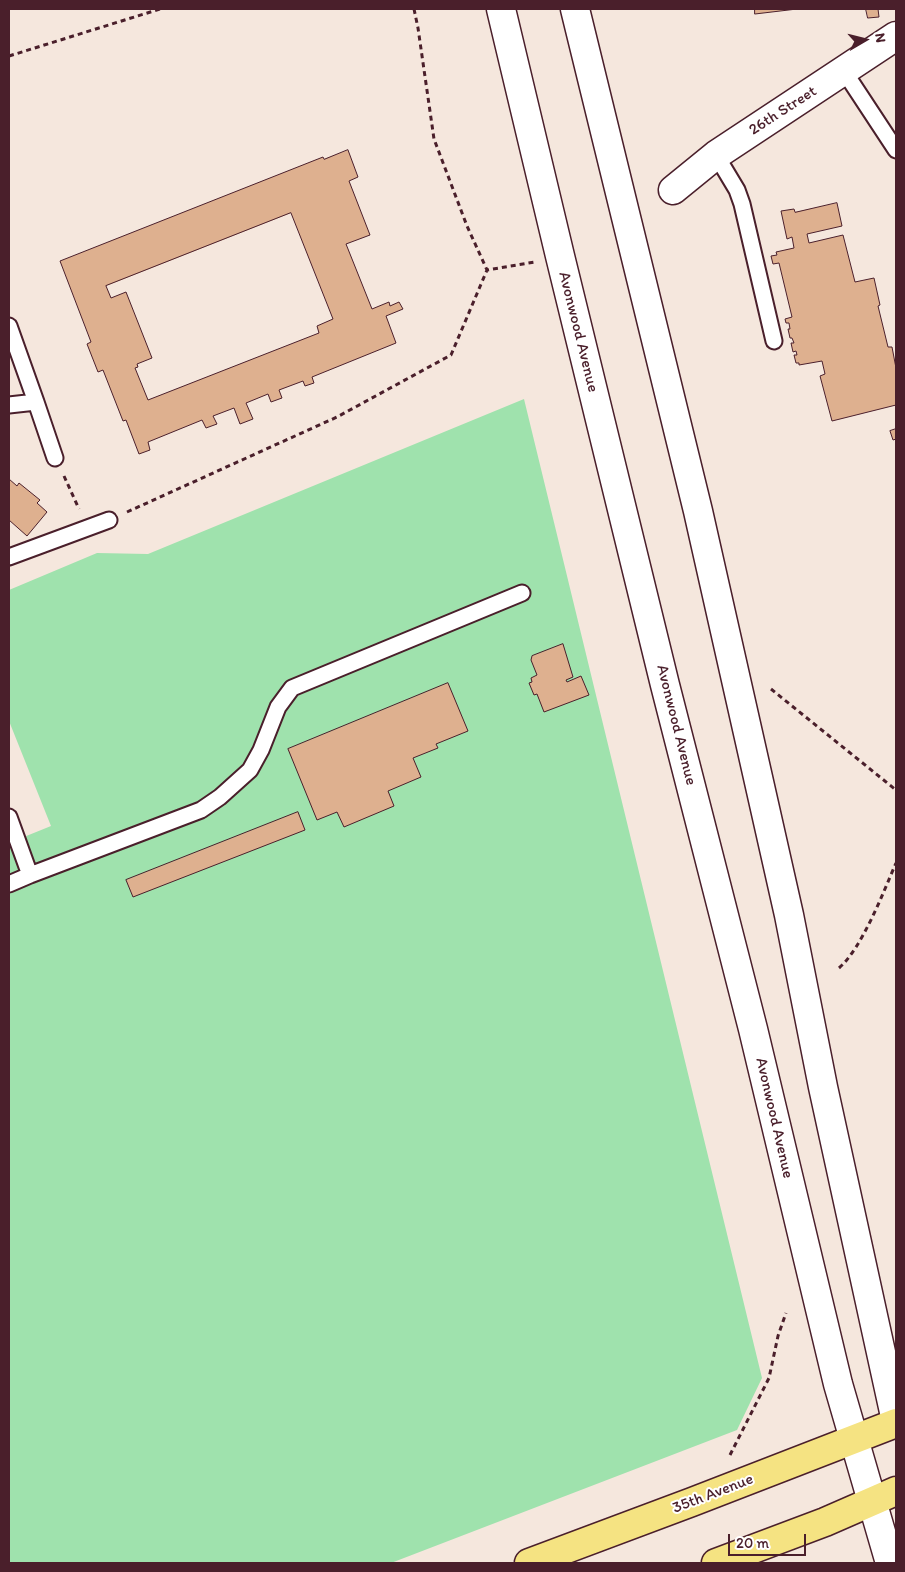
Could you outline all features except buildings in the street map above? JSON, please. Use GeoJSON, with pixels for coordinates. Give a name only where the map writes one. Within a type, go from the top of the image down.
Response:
{"type":"FeatureCollection","features":[{"type":"Feature","properties":{"kind":"main road","name":"Avonwood Avenue"},"geometry":{"type":"LineString","coordinates":[[501,9],[651,628],[753,1029],[838,1384],[890,1563]]}},
{"type":"Feature","properties":{"kind":"main road"},"geometry":{"type":"LineString","coordinates":[[575,9],[700,520],[789,915],[823,1087],[896,1422]]}},
{"type":"Feature","properties":{"kind":"main road","name":"26th Street"},"geometry":{"type":"LineString","coordinates":[[673,190],[716,156],[896,36]]}},
{"type":"Feature","properties":{"kind":"main road","name":"35th Avenue"},"geometry":{"type":"LineString","coordinates":[[529,1563],[854,1440],[896,1422]]}},
{"type":"Feature","properties":{"kind":"main road"},"geometry":{"type":"LineString","coordinates":[[716,1563],[826,1522],[896,1491]]}},
{"type":"Feature","properties":{"kind":"lane"},"geometry":{"type":"LineString","coordinates":[[844,71],[896,150]]}},
{"type":"Feature","properties":{"kind":"lane"},"geometry":{"type":"LineString","coordinates":[[716,156],[738,190],[774,341]]}},
{"type":"Feature","properties":{"kind":"lane"},"geometry":{"type":"LineString","coordinates":[[9,326],[55,458]]}},
{"type":"Feature","properties":{"kind":"lane"},"geometry":{"type":"LineString","coordinates":[[9,404],[36,402]]}},
{"type":"Feature","properties":{"kind":"lane"},"geometry":{"type":"LineString","coordinates":[[9,557],[109,520]]}},
{"type":"Feature","properties":{"kind":"lane"},"geometry":{"type":"LineString","coordinates":[[9,884],[201,810],[220,797],[250,770],[261,750],[278,708],[292,688],[522,593]]}},
{"type":"Feature","properties":{"kind":"lane"},"geometry":{"type":"LineString","coordinates":[[9,817],[30,875]]}},
{"type":"Feature","properties":{"kind":"path"},"geometry":{"type":"LineString","coordinates":[[9,56],[160,9]]}},
{"type":"Feature","properties":{"kind":"path"},"geometry":{"type":"LineString","coordinates":[[109,520],[336,417],[451,355],[487,270],[467,226],[434,139],[414,9]]}},
{"type":"Feature","properties":{"kind":"path"},"geometry":{"type":"LineString","coordinates":[[487,270],[535,262]]}},
{"type":"Feature","properties":{"kind":"path"},"geometry":{"type":"LineString","coordinates":[[55,458],[88,528]]}},
{"type":"Feature","properties":{"kind":"path"},"geometry":{"type":"LineString","coordinates":[[771,689],[896,790]]}},
{"type":"Feature","properties":{"kind":"path"},"geometry":{"type":"LineString","coordinates":[[838,968],[849,960],[896,863]]}},
{"type":"Feature","properties":{"kind":"path"},"geometry":{"type":"LineString","coordinates":[[730,1455],[769,1378],[778,1336],[786,1313]]}},
{"type":"Feature","properties":{"kind":"green space"},"geometry":{"type":"Polygon","coordinates":[[[524,399],[762,1378],[737,1430],[391,1563],[9,1563],[9,843],[51,826],[9,721],[9,590],[97,553],[148,554],[524,399]]]}}]}
